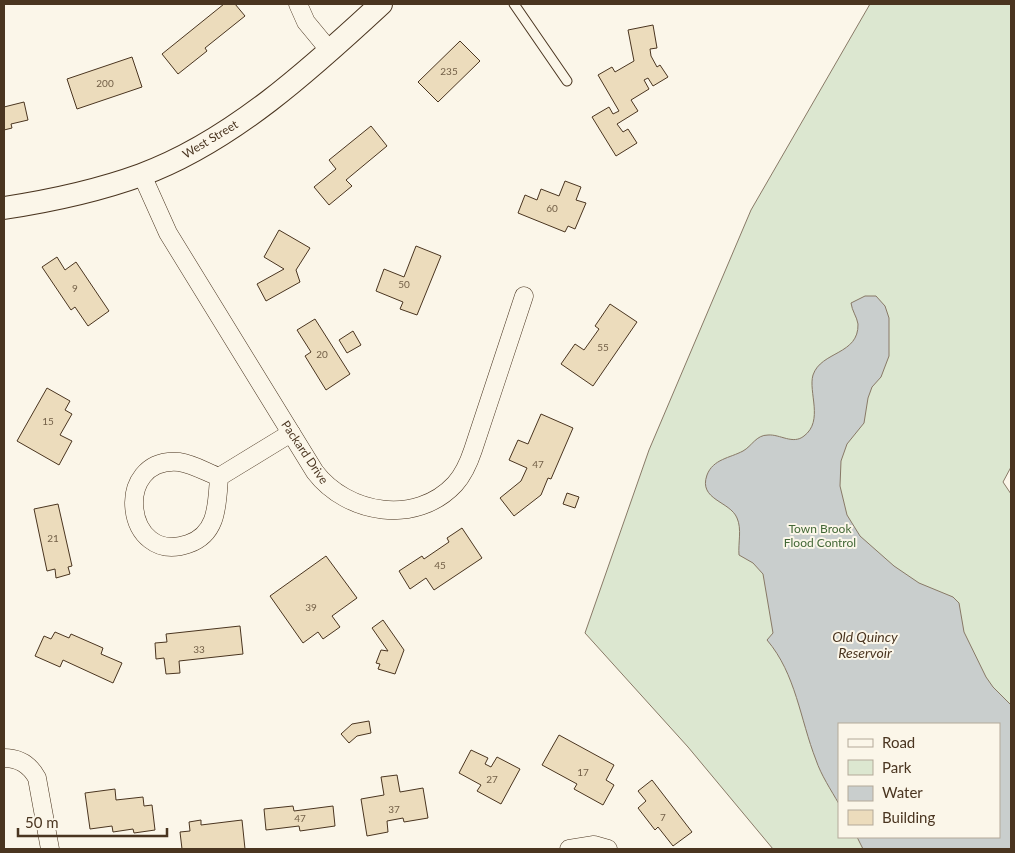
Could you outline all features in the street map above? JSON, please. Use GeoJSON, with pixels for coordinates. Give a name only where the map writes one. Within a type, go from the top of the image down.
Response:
{"type":"FeatureCollection","features":[{"type":"Feature","properties":{"kind":"street"},"geometry":{"type":"LineString","coordinates":[[298,4],[306,22],[330,51]]}},
{"type":"Feature","properties":{"kind":"street","name":"West Street"},"geometry":{"type":"LineString","coordinates":[[4,208],[74,195],[142,175],[191,150],[231,127],[276,96],[330,51],[381,4]]}},
{"type":"Feature","properties":{"kind":"street","name":"Packard Drive"},"geometry":{"type":"LineString","coordinates":[[142,175],[168,234],[291,433],[322,481],[331,490],[350,502],[374,509],[386,510],[410,507],[433,499],[454,484],[468,462],[524,296]]}},
{"type":"Feature","properties":{"kind":"street"},"geometry":{"type":"LineString","coordinates":[[218,477],[291,433]]}},
{"type":"Feature","properties":{"kind":"street"},"geometry":{"type":"LineString","coordinates":[[179,462],[218,477],[217,511],[214,521],[198,540],[183,546],[168,546],[154,541],[141,530],[135,517],[133,499],[142,478],[154,468],[162,464],[179,462]]}},
{"type":"Feature","properties":{"kind":"street"},"geometry":{"type":"LineString","coordinates":[[12,759],[33,771],[37,778],[50,849]]}},
{"type":"Feature","properties":{"kind":"street"},"geometry":{"type":"LineString","coordinates":[[569,849],[594,845],[608,849]]}},
{"type":"Feature","properties":{"kind":"lane"},"geometry":{"type":"LineString","coordinates":[[514,4],[567,81]]}},
{"type":"Feature","properties":{"kind":"green space","name":"Town Brook Flood Control"},"geometry":{"type":"Polygon","coordinates":[[[870,4],[1011,4],[1011,467],[1003,482],[1011,494],[1011,849],[773,849],[688,747],[585,633],[649,450],[751,210],[870,4]]]}},
{"type":"Feature","properties":{"kind":"water","name":"Old Quincy Reservoir"},"geometry":{"type":"Polygon","coordinates":[[[865,296],[876,296],[885,306],[889,318],[889,356],[881,377],[872,387],[868,398],[864,423],[847,444],[841,461],[840,486],[847,515],[860,536],[894,566],[919,583],[953,597],[959,603],[964,632],[986,677],[1011,705],[1011,849],[863,849],[858,838],[1000,838],[1000,723],[838,723],[838,802],[818,766],[785,667],[767,640],[773,633],[763,574],[753,563],[739,555],[739,527],[733,512],[716,500],[707,490],[705,483],[713,465],[743,451],[760,437],[773,435],[795,440],[804,436],[810,430],[814,415],[813,375],[817,367],[824,361],[853,342],[857,334],[858,324],[851,303],[865,296]]]}},
{"type":"Feature","properties":{"kind":"building"},"geometry":{"type":"Polygon","coordinates":[[[224,4],[235,4],[245,16],[205,48],[207,51],[178,74],[162,54],[224,4]]]}},
{"type":"Feature","properties":{"kind":"building"},"geometry":{"type":"Polygon","coordinates":[[[653,25],[657,48],[650,49],[651,56],[657,67],[660,65],[668,77],[653,86],[648,78],[644,80],[649,89],[631,100],[638,111],[617,124],[623,132],[628,129],[637,143],[616,156],[592,117],[609,107],[613,114],[619,111],[598,75],[612,67],[615,72],[634,61],[628,30],[653,25]]]}},
{"type":"Feature","properties":{"kind":"building"},"geometry":{"type":"Polygon","coordinates":[[[460,41],[480,61],[438,102],[418,82],[460,41]]]}},
{"type":"Feature","properties":{"kind":"building"},"geometry":{"type":"Polygon","coordinates":[[[132,57],[142,87],[77,109],[67,79],[132,57]]]}},
{"type":"Feature","properties":{"kind":"building"},"geometry":{"type":"Polygon","coordinates":[[[24,102],[28,120],[11,124],[12,128],[4,130],[4,107],[24,102]]]}},
{"type":"Feature","properties":{"kind":"building"},"geometry":{"type":"Polygon","coordinates":[[[371,126],[387,146],[346,180],[352,186],[329,205],[314,187],[336,169],[329,160],[371,126]]]}},
{"type":"Feature","properties":{"kind":"building"},"geometry":{"type":"Polygon","coordinates":[[[565,181],[581,187],[576,200],[586,203],[575,229],[568,226],[565,232],[518,213],[525,195],[537,200],[541,189],[559,196],[565,181]]]}},
{"type":"Feature","properties":{"kind":"building"},"geometry":{"type":"Polygon","coordinates":[[[279,230],[310,248],[296,270],[300,282],[266,301],[257,284],[284,269],[264,257],[279,230]]]}},
{"type":"Feature","properties":{"kind":"building"},"geometry":{"type":"Polygon","coordinates":[[[416,246],[441,256],[417,315],[400,309],[403,302],[376,291],[384,269],[404,277],[416,246]]]}},
{"type":"Feature","properties":{"kind":"building"},"geometry":{"type":"Polygon","coordinates":[[[57,257],[65,270],[76,262],[109,311],[88,326],[75,307],[71,310],[42,267],[57,257]]]}},
{"type":"Feature","properties":{"kind":"building"},"geometry":{"type":"Polygon","coordinates":[[[610,304],[637,322],[593,386],[561,364],[575,344],[584,350],[599,329],[595,326],[610,304]]]}},
{"type":"Feature","properties":{"kind":"building"},"geometry":{"type":"Polygon","coordinates":[[[315,319],[350,374],[326,390],[305,356],[311,352],[297,330],[315,319]]]}},
{"type":"Feature","properties":{"kind":"building"},"geometry":{"type":"Polygon","coordinates":[[[353,331],[361,345],[347,353],[339,340],[353,331]]]}},
{"type":"Feature","properties":{"kind":"building"},"geometry":{"type":"Polygon","coordinates":[[[47,388],[70,401],[65,410],[72,414],[60,435],[72,441],[59,465],[17,441],[47,388]]]}},
{"type":"Feature","properties":{"kind":"building"},"geometry":{"type":"Polygon","coordinates":[[[541,414],[573,428],[551,479],[548,478],[541,495],[514,516],[500,498],[521,481],[527,468],[509,460],[518,440],[528,444],[541,414]]]}},
{"type":"Feature","properties":{"kind":"building"},"geometry":{"type":"Polygon","coordinates":[[[567,493],[579,497],[575,508],[563,504],[567,493]]]}},
{"type":"Feature","properties":{"kind":"building"},"geometry":{"type":"Polygon","coordinates":[[[58,504],[72,566],[68,567],[70,574],[56,578],[55,569],[47,571],[34,509],[58,504]]]}},
{"type":"Feature","properties":{"kind":"building"},"geometry":{"type":"Polygon","coordinates":[[[462,528],[482,558],[434,590],[426,578],[410,589],[399,571],[422,556],[424,559],[449,542],[447,538],[462,528]]]}},
{"type":"Feature","properties":{"kind":"building"},"geometry":{"type":"Polygon","coordinates":[[[326,556],[357,598],[332,616],[340,627],[323,639],[318,632],[303,643],[270,596],[326,556]]]}},
{"type":"Feature","properties":{"kind":"building"},"geometry":{"type":"Polygon","coordinates":[[[383,620],[404,650],[395,674],[378,669],[380,664],[376,663],[381,650],[388,651],[372,628],[383,620]]]}},
{"type":"Feature","properties":{"kind":"building"},"geometry":{"type":"Polygon","coordinates":[[[240,626],[243,654],[179,661],[180,673],[166,674],[164,658],[156,659],[155,643],[167,642],[166,634],[240,626]]]}},
{"type":"Feature","properties":{"kind":"building"},"geometry":{"type":"Polygon","coordinates":[[[55,632],[69,638],[71,634],[103,648],[101,654],[122,663],[113,683],[63,660],[60,667],[35,656],[44,636],[51,639],[55,632]]]}},
{"type":"Feature","properties":{"kind":"building"},"geometry":{"type":"Polygon","coordinates":[[[369,721],[371,733],[357,736],[349,743],[341,734],[352,724],[369,721]]]}},
{"type":"Feature","properties":{"kind":"building"},"geometry":{"type":"Polygon","coordinates":[[[559,735],[614,765],[606,780],[614,785],[603,805],[574,789],[577,784],[542,765],[559,735]]]}},
{"type":"Feature","properties":{"kind":"building"},"geometry":{"type":"Polygon","coordinates":[[[471,750],[488,758],[485,764],[491,767],[497,757],[520,769],[501,804],[477,791],[481,785],[459,773],[471,750]]]}},
{"type":"Feature","properties":{"kind":"building"},"geometry":{"type":"Polygon","coordinates":[[[397,775],[400,792],[423,788],[428,818],[404,822],[403,818],[387,821],[388,832],[367,836],[361,799],[384,795],[381,777],[397,775]]]}},
{"type":"Feature","properties":{"kind":"building"},"geometry":{"type":"Polygon","coordinates":[[[652,780],[692,832],[673,846],[658,827],[655,830],[638,808],[646,801],[638,791],[652,780]]]}},
{"type":"Feature","properties":{"kind":"building"},"geometry":{"type":"Polygon","coordinates":[[[115,789],[116,800],[143,797],[144,806],[152,805],[155,830],[134,833],[133,829],[113,832],[112,826],[90,829],[85,793],[115,789]]]}},
{"type":"Feature","properties":{"kind":"building"},"geometry":{"type":"Polygon","coordinates":[[[293,806],[294,811],[333,806],[335,826],[300,831],[299,826],[266,830],[264,809],[293,806]]]}},
{"type":"Feature","properties":{"kind":"building"},"geometry":{"type":"Polygon","coordinates":[[[201,820],[201,825],[242,820],[245,849],[182,849],[180,832],[190,831],[189,822],[201,820]]]}}]}
